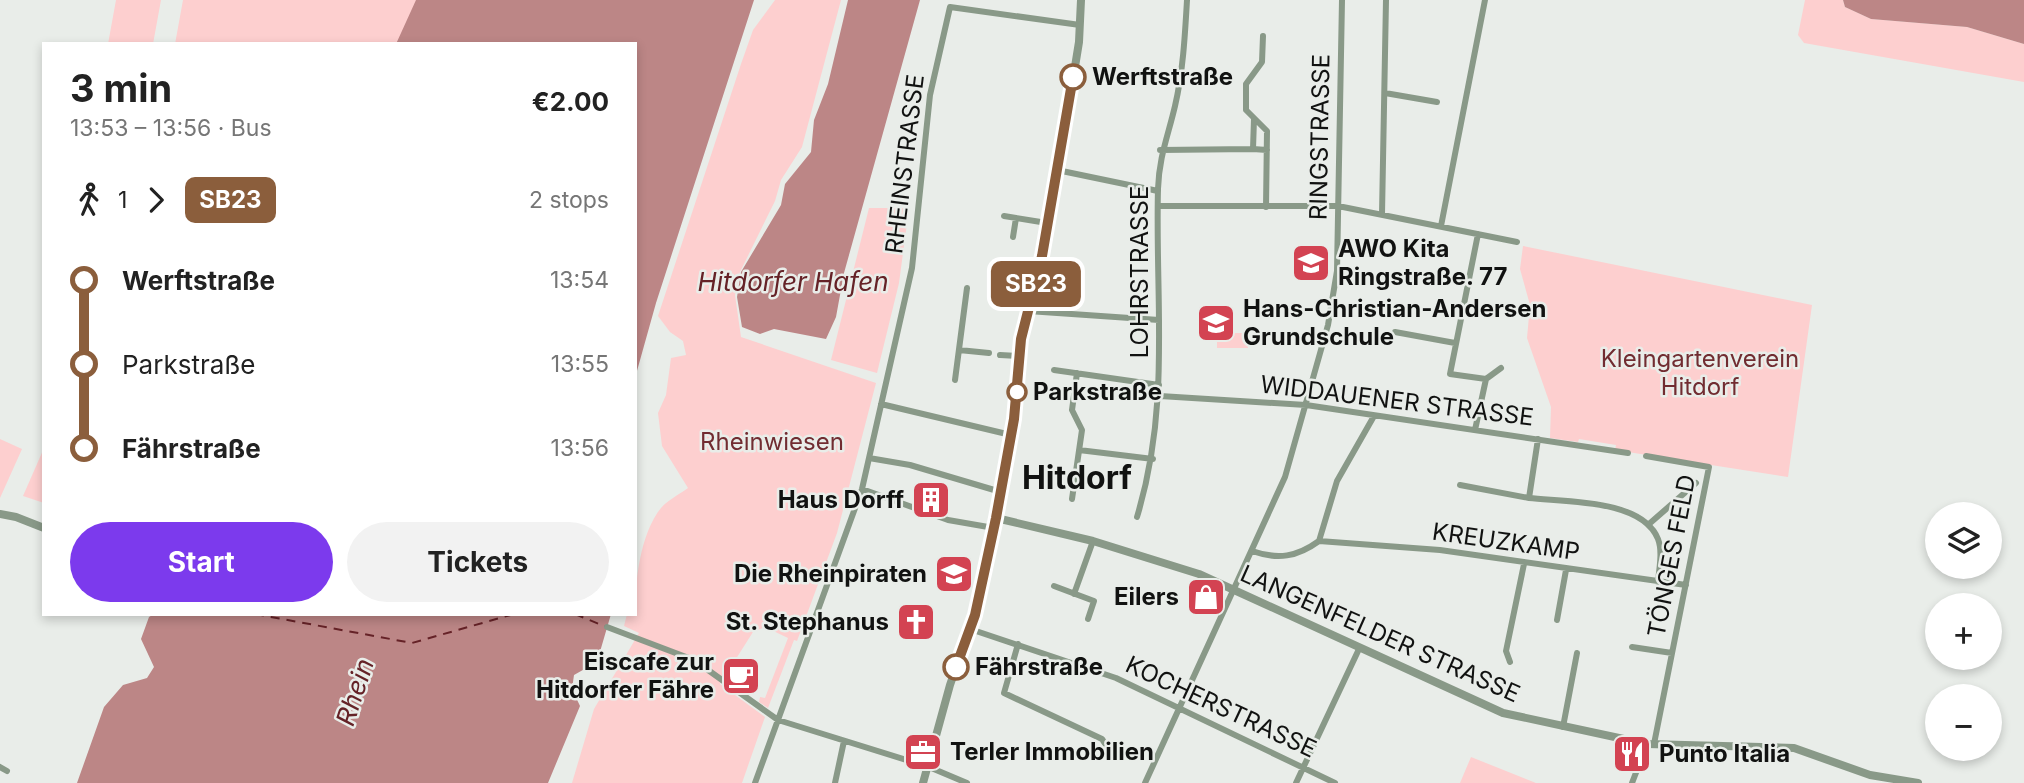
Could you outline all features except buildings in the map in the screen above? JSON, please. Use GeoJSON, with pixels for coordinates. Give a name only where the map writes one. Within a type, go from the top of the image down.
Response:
{"type":"FeatureCollection","features":[{"type":"Feature","properties":{"kind":"street"},"geometry":{"type":"LineString","coordinates":[[923,783],[950,685],[970,629],[994,528],[1011,435],[1019,356],[1057,170],[1080,25],[1081,0]]}},
{"type":"Feature","properties":{"kind":"street","name":"LOHRSTRASSE"},"geometry":{"type":"LineString","coordinates":[[1137,517],[1153,459],[1160,396],[1160,150],[1175,106],[1187,0]]}},
{"type":"Feature","properties":{"kind":"street","name":"RINGSTRASSE"},"geometry":{"type":"LineString","coordinates":[[1145,783],[1285,477],[1328,325],[1337,271],[1342,0]]}},
{"type":"Feature","properties":{"kind":"street"},"geometry":{"type":"LineString","coordinates":[[1382,214],[1386,0]]}},
{"type":"Feature","properties":{"kind":"street"},"geometry":{"type":"LineString","coordinates":[[1441,226],[1485,0]]}},
{"type":"Feature","properties":{"kind":"street","name":"RHEINSTRASSE"},"geometry":{"type":"LineString","coordinates":[[755,783],[862,489],[912,268],[930,95],[950,7],[1080,25]]}},
{"type":"Feature","properties":{"kind":"street"},"geometry":{"type":"LineString","coordinates":[[1263,36],[1262,62],[1255,67],[1246,85],[1246,110],[1267,131],[1266,207]]}},
{"type":"Feature","properties":{"kind":"street"},"geometry":{"type":"LineString","coordinates":[[1385,93],[1437,102]]}},
{"type":"Feature","properties":{"kind":"street"},"geometry":{"type":"LineString","coordinates":[[1253,149],[1254,119]]}},
{"type":"Feature","properties":{"kind":"street","name":"LOHRSTRASSE"},"geometry":{"type":"LineString","coordinates":[[1160,150],[1267,150]]}},
{"type":"Feature","properties":{"kind":"street"},"geometry":{"type":"LineString","coordinates":[[1057,170],[1158,191]]}},
{"type":"Feature","properties":{"kind":"street"},"geometry":{"type":"LineString","coordinates":[[1159,205],[1338,206],[1517,242]]}},
{"type":"Feature","properties":{"kind":"street"},"geometry":{"type":"LineString","coordinates":[[1004,216],[1047,223]]}},
{"type":"Feature","properties":{"kind":"street"},"geometry":{"type":"LineString","coordinates":[[1013,237],[1016,218]]}},
{"type":"Feature","properties":{"kind":"street"},"geometry":{"type":"LineString","coordinates":[[1478,234],[1450,374],[1486,379]]}},
{"type":"Feature","properties":{"kind":"street"},"geometry":{"type":"LineString","coordinates":[[956,380],[967,288]]}},
{"type":"Feature","properties":{"kind":"street"},"geometry":{"type":"LineString","coordinates":[[1028,311],[1159,320]]}},
{"type":"Feature","properties":{"kind":"street"},"geometry":{"type":"LineString","coordinates":[[1395,332],[1455,343]]}},
{"type":"Feature","properties":{"kind":"street"},"geometry":{"type":"LineString","coordinates":[[959,350],[989,354]]}},
{"type":"Feature","properties":{"kind":"street"},"geometry":{"type":"LineString","coordinates":[[1000,355],[1019,356]]}},
{"type":"Feature","properties":{"kind":"street"},"geometry":{"type":"LineString","coordinates":[[1475,430],[1486,379],[1501,368]]}},
{"type":"Feature","properties":{"kind":"street"},"geometry":{"type":"LineString","coordinates":[[1054,370],[1159,385]]}},
{"type":"Feature","properties":{"kind":"street"},"geometry":{"type":"LineString","coordinates":[[1072,499],[1082,430],[1072,411],[1077,373]]}},
{"type":"Feature","properties":{"kind":"street","name":"WIDDAUENER STRASSE"},"geometry":{"type":"LineString","coordinates":[[1160,396],[1306,405],[1628,453]]}},
{"type":"Feature","properties":{"kind":"street"},"geometry":{"type":"LineString","coordinates":[[881,404],[1011,435]]}},
{"type":"Feature","properties":{"kind":"street"},"geometry":{"type":"LineString","coordinates":[[1252,551],[1270,557],[1288,557],[1319,541],[1337,481],[1374,416]]}},
{"type":"Feature","properties":{"kind":"street"},"geometry":{"type":"LineString","coordinates":[[1529,498],[1538,439]]}},
{"type":"Feature","properties":{"kind":"street"},"geometry":{"type":"LineString","coordinates":[[1079,450],[1153,459]]}},
{"type":"Feature","properties":{"kind":"street","name":"TÖNGES FELD"},"geometry":{"type":"LineString","coordinates":[[1632,783],[1650,744],[1672,653],[1709,467],[1646,456]]}},
{"type":"Feature","properties":{"kind":"street"},"geometry":{"type":"LineString","coordinates":[[869,458],[910,465],[1001,492]]}},
{"type":"Feature","properties":{"kind":"street"},"geometry":{"type":"LineString","coordinates":[[1649,524],[1696,483]]}},
{"type":"Feature","properties":{"kind":"street"},"geometry":{"type":"LineString","coordinates":[[1460,485],[1529,498],[1620,509],[1649,524],[1659,541],[1658,582]]}},
{"type":"Feature","properties":{"kind":"street"},"geometry":{"type":"LineString","coordinates":[[862,489],[948,520],[994,528]]}},
{"type":"Feature","properties":{"kind":"street"},"geometry":{"type":"LineString","coordinates":[[0,514],[16,516],[42,527]]}},
{"type":"Feature","properties":{"kind":"street","name":"LANGENFELDER STRASSE"},"geometry":{"type":"LineString","coordinates":[[996,518],[1162,561],[1232,589],[1503,713],[1650,744],[1794,748],[1870,775],[1918,783]]}},
{"type":"Feature","properties":{"kind":"street"},"geometry":{"type":"LineString","coordinates":[[1074,594],[1093,541]]}},
{"type":"Feature","properties":{"kind":"street","name":"KREUZKAMP"},"geometry":{"type":"LineString","coordinates":[[1319,541],[1440,551],[1686,585]]}},
{"type":"Feature","properties":{"kind":"street"},"geometry":{"type":"LineString","coordinates":[[1510,663],[1506,651],[1524,564]]}},
{"type":"Feature","properties":{"kind":"street"},"geometry":{"type":"LineString","coordinates":[[1557,620],[1566,570]]}},
{"type":"Feature","properties":{"kind":"street"},"geometry":{"type":"LineString","coordinates":[[1054,586],[1094,601],[1088,619]]}},
{"type":"Feature","properties":{"kind":"street"},"geometry":{"type":"LineString","coordinates":[[607,627],[686,655],[778,720],[929,767],[967,783]]}},
{"type":"Feature","properties":{"kind":"street","name":"KOCHERSTRASSE"},"geometry":{"type":"LineString","coordinates":[[970,629],[1116,678],[1335,783]]}},
{"type":"Feature","properties":{"kind":"street"},"geometry":{"type":"LineString","coordinates":[[1018,644],[1004,694],[1102,739],[1108,748]]}},
{"type":"Feature","properties":{"kind":"street","name":"TÖNGES FELD"},"geometry":{"type":"LineString","coordinates":[[1632,647],[1672,653]]}},
{"type":"Feature","properties":{"kind":"street"},"geometry":{"type":"LineString","coordinates":[[1296,783],[1359,649]]}},
{"type":"Feature","properties":{"kind":"street"},"geometry":{"type":"LineString","coordinates":[[1563,727],[1577,653]]}},
{"type":"Feature","properties":{"kind":"street"},"geometry":{"type":"LineString","coordinates":[[835,783],[844,741]]}},
{"type":"Feature","properties":{"kind":"street"},"geometry":{"type":"LineString","coordinates":[[0,767],[7,771]]}},
{"type":"Feature","properties":{"kind":"green space"},"geometry":{"type":"Polygon","coordinates":[[[116,0],[161,0],[153,42],[108,42],[116,0]]]}},
{"type":"Feature","properties":{"kind":"green space"},"geometry":{"type":"Polygon","coordinates":[[[183,0],[598,0],[584,42],[175,42],[183,0]]]}},
{"type":"Feature","properties":{"kind":"green space","name":"Rheinwiesen"},"geometry":{"type":"Polygon","coordinates":[[[775,0],[841,0],[802,147],[781,180],[775,201],[740,272],[735,295],[741,337],[876,383],[837,533],[797,641],[794,640],[768,708],[759,702],[760,697],[765,698],[788,638],[765,627],[753,632],[720,684],[765,717],[742,783],[572,783],[594,709],[639,633],[624,626],[626,616],[637,616],[637,580],[648,531],[661,508],[688,488],[662,446],[658,413],[666,395],[671,358],[686,355],[683,341],[670,332],[658,316],[753,30],[775,0]]]}},
{"type":"Feature","properties":{"kind":"green space"},"geometry":{"type":"Polygon","coordinates":[[[1805,0],[1843,0],[1845,7],[1871,19],[1967,27],[2024,44],[2024,82],[1804,43],[1798,35],[1805,0]]]}},
{"type":"Feature","properties":{"kind":"green space"},"geometry":{"type":"Polygon","coordinates":[[[869,208],[909,208],[899,283],[877,373],[831,360],[869,208]]]}},
{"type":"Feature","properties":{"kind":"green space","name":"Kleingartenverein Hitdorf"},"geometry":{"type":"Polygon","coordinates":[[[1523,246],[1812,305],[1788,477],[1615,450],[1616,445],[1550,438],[1551,407],[1527,338],[1530,305],[1520,269],[1523,246]]]}},
{"type":"Feature","properties":{"kind":"green space"},"geometry":{"type":"Polygon","coordinates":[[[1217,333],[1248,333],[1248,348],[1217,348],[1217,333]]]}},
{"type":"Feature","properties":{"kind":"green space"},"geometry":{"type":"Polygon","coordinates":[[[0,439],[22,449],[0,498],[0,439]]]}},
{"type":"Feature","properties":{"kind":"green space"},"geometry":{"type":"Polygon","coordinates":[[[42,453],[42,502],[23,496],[42,453]]]}},
{"type":"Feature","properties":{"kind":"green space"},"geometry":{"type":"Polygon","coordinates":[[[1471,757],[1536,783],[1460,783],[1471,757]]]}},
{"type":"Feature","properties":{"kind":"water"},"geometry":{"type":"Polygon","coordinates":[[[416,0],[754,0],[656,303],[637,371],[637,42],[397,42],[416,0]]]}},
{"type":"Feature","properties":{"kind":"water","name":"Hitdorfer Hafen"},"geometry":{"type":"Polygon","coordinates":[[[848,0],[920,0],[844,273],[836,317],[826,339],[774,329],[760,334],[742,327],[737,297],[741,272],[781,205],[785,184],[811,152],[814,120],[828,84],[848,0]]]}},
{"type":"Feature","properties":{"kind":"water"},"geometry":{"type":"Polygon","coordinates":[[[1843,0],[2024,0],[2024,44],[1967,27],[1871,19],[1845,7],[1843,0]]]}},
{"type":"Feature","properties":{"kind":"water","name":"Rhein"},"geometry":{"type":"Polygon","coordinates":[[[610,616],[597,662],[574,675],[572,689],[580,706],[548,783],[77,783],[104,707],[123,685],[147,678],[154,667],[141,639],[149,617],[610,616]]]}},
{"type":"Feature","properties":{"kind":"ferry route"},"geometry":{"type":"LineString","coordinates":[[266,616],[412,643],[507,616]]}},
{"type":"Feature","properties":{"kind":"ferry route"},"geometry":{"type":"LineString","coordinates":[[580,616],[606,627]]}},
{"type":"Feature","properties":{"kind":"bus line","name":"SB23"},"geometry":{"type":"LineString","coordinates":[[956,667],[975,615],[996,518],[1014,419],[1021,339],[1042,256],[1073,77]]}},
{"type":"Feature","properties":{"kind":"place","name":"Werftstraße"},"geometry":{"type":"Point","coordinates":[1073,77]}},
{"type":"Feature","properties":{"kind":"place","name":"AWO Kita Ringstraße. 77"},"geometry":{"type":"Point","coordinates":[1311,263]}},
{"type":"Feature","properties":{"kind":"place","name":"Hans-Christian-Andersen Grundschule"},"geometry":{"type":"Point","coordinates":[1216,323]}},
{"type":"Feature","properties":{"kind":"place","name":"Parkstraße"},"geometry":{"type":"Point","coordinates":[1017,392]}},
{"type":"Feature","properties":{"kind":"place","name":"Haus Dorff"},"geometry":{"type":"Point","coordinates":[931,500]}},
{"type":"Feature","properties":{"kind":"place","name":"Die Rheinpiraten"},"geometry":{"type":"Point","coordinates":[954,574]}},
{"type":"Feature","properties":{"kind":"place","name":"Eilers"},"geometry":{"type":"Point","coordinates":[1206,597]}},
{"type":"Feature","properties":{"kind":"place","name":"St. Stephanus"},"geometry":{"type":"Point","coordinates":[916,622]}},
{"type":"Feature","properties":{"kind":"place","name":"Fährstraße"},"geometry":{"type":"Point","coordinates":[956,667]}},
{"type":"Feature","properties":{"kind":"place","name":"Eiscafe zur Hitdorfer Fähre"},"geometry":{"type":"Point","coordinates":[741,676]}},
{"type":"Feature","properties":{"kind":"place","name":"Terler Immobilien"},"geometry":{"type":"Point","coordinates":[923,752]}},
{"type":"Feature","properties":{"kind":"place","name":"Punto Italia"},"geometry":{"type":"Point","coordinates":[1632,754]}},
{"type":"Feature","properties":{"kind":"district","name":"Hitdorf"},"geometry":{"type":"Point","coordinates":[1077,478]}}]}
